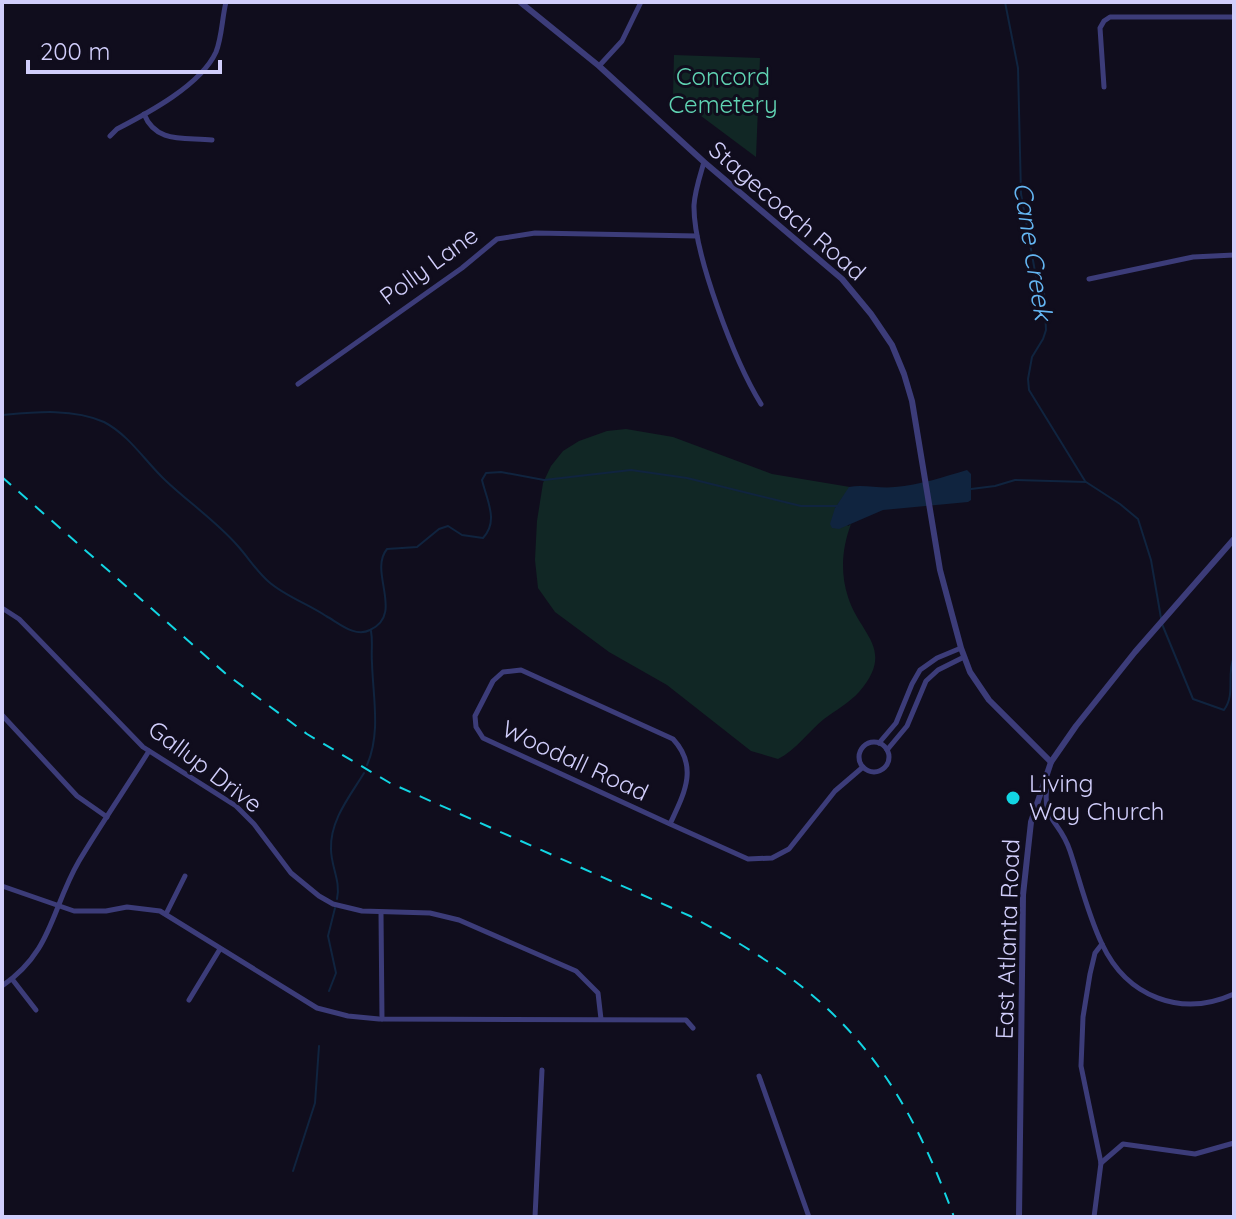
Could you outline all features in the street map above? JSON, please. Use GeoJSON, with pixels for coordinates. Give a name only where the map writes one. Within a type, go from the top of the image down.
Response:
{"type":"FeatureCollection","features":[{"type":"Feature","properties":{"kind":"street"},"geometry":{"type":"LineString","coordinates":[[110,136],[190,84],[210,64],[218,48],[226,2]]}},
{"type":"Feature","properties":{"kind":"street","name":"Stagecoach Road"},"geometry":{"type":"LineString","coordinates":[[520,2],[599,66],[704,162],[842,279],[871,314],[892,345],[904,374],[918,428],[945,596],[970,672],[989,700],[1051,762]]}},
{"type":"Feature","properties":{"kind":"street"},"geometry":{"type":"LineString","coordinates":[[599,66],[622,41],[641,2]]}},
{"type":"Feature","properties":{"kind":"street"},"geometry":{"type":"LineString","coordinates":[[1104,87],[1100,28],[1110,17],[1234,17]]}},
{"type":"Feature","properties":{"kind":"street"},"geometry":{"type":"LineString","coordinates":[[144,114],[154,130],[168,136],[212,140]]}},
{"type":"Feature","properties":{"kind":"street"},"geometry":{"type":"LineString","coordinates":[[704,162],[694,207],[697,236],[735,351],[761,404]]}},
{"type":"Feature","properties":{"kind":"street","name":"Polly Lane"},"geometry":{"type":"LineString","coordinates":[[298,384],[462,268],[497,239],[535,233],[697,236]]}},
{"type":"Feature","properties":{"kind":"street"},"geometry":{"type":"LineString","coordinates":[[1089,279],[1193,257],[1234,255]]}},
{"type":"Feature","properties":{"kind":"street","name":"East Atlanta Road"},"geometry":{"type":"LineString","coordinates":[[1019,1217],[1026,855],[1031,822],[1051,762],[1135,652],[1234,539]]}},
{"type":"Feature","properties":{"kind":"street","name":"Gallup Drive"},"geometry":{"type":"LineString","coordinates":[[2,608],[19,619],[149,751],[236,806],[254,824],[291,873],[319,896],[346,907],[381,913],[443,915],[576,971],[598,993],[601,1019]]}},
{"type":"Feature","properties":{"kind":"street","name":"Woodall Road"},"geometry":{"type":"LineString","coordinates":[[961,648],[937,658],[920,670],[896,723],[879,743],[869,743],[861,750],[859,759],[863,767],[870,772],[883,770],[889,761],[887,750],[907,726],[926,681],[943,667],[964,657]]}},
{"type":"Feature","properties":{"kind":"street","name":"Woodall Road"},"geometry":{"type":"LineString","coordinates":[[670,824],[688,779],[686,759],[673,739],[521,670],[507,671],[496,677],[475,716],[476,727],[483,738],[670,824],[744,858],[772,858],[789,849],[835,791],[863,767]]}},
{"type":"Feature","properties":{"kind":"street"},"geometry":{"type":"LineString","coordinates":[[2,715],[77,796],[107,817]]}},
{"type":"Feature","properties":{"kind":"street"},"geometry":{"type":"LineString","coordinates":[[879,743],[887,750]]}},
{"type":"Feature","properties":{"kind":"street"},"geometry":{"type":"LineString","coordinates":[[2,986],[42,946],[77,865],[149,751]]}},
{"type":"Feature","properties":{"kind":"street"},"geometry":{"type":"LineString","coordinates":[[1051,762],[1045,808],[1068,845],[1102,944],[1119,969],[1151,995],[1171,1004],[1197,1006],[1234,994]]}},
{"type":"Feature","properties":{"kind":"street"},"geometry":{"type":"LineString","coordinates":[[166,914],[185,876]]}},
{"type":"Feature","properties":{"kind":"street"},"geometry":{"type":"LineString","coordinates":[[2,886],[59,907],[92,911],[127,907],[166,914],[317,1008],[348,1016],[382,1019],[686,1020],[693,1028]]}},
{"type":"Feature","properties":{"kind":"street"},"geometry":{"type":"LineString","coordinates":[[381,913],[382,1019]]}},
{"type":"Feature","properties":{"kind":"street"},"geometry":{"type":"LineString","coordinates":[[1094,1217],[1101,1163],[1081,1066],[1083,1017],[1090,974],[1095,953],[1102,944]]}},
{"type":"Feature","properties":{"kind":"street"},"geometry":{"type":"LineString","coordinates":[[189,1000],[220,949]]}},
{"type":"Feature","properties":{"kind":"street"},"geometry":{"type":"LineString","coordinates":[[12,979],[36,1010]]}},
{"type":"Feature","properties":{"kind":"street"},"geometry":{"type":"LineString","coordinates":[[535,1217],[542,1070]]}},
{"type":"Feature","properties":{"kind":"street"},"geometry":{"type":"LineString","coordinates":[[759,1076],[809,1217]]}},
{"type":"Feature","properties":{"kind":"street"},"geometry":{"type":"LineString","coordinates":[[1101,1163],[1123,1144],[1195,1154],[1234,1143]]}},
{"type":"Feature","properties":{"kind":"green space","name":"Concord Cemetery"},"geometry":{"type":"Polygon","coordinates":[[[674,55],[760,58],[756,157],[673,95],[674,55]]]}},
{"type":"Feature","properties":{"kind":"green space"},"geometry":{"type":"Polygon","coordinates":[[[626,429],[673,437],[772,474],[850,487],[835,508],[848,526],[851,524],[844,551],[844,578],[853,610],[872,643],[875,664],[870,677],[855,696],[778,759],[751,751],[667,685],[609,652],[555,612],[538,588],[535,560],[537,521],[543,483],[551,466],[563,451],[579,441],[607,431],[626,429]]]}},
{"type":"Feature","properties":{"kind":"water"},"geometry":{"type":"Polygon","coordinates":[[[967,470],[971,474],[971,500],[968,502],[883,510],[839,529],[832,528],[830,524],[835,508],[849,487],[904,486],[967,470]]]}},
{"type":"Feature","properties":{"kind":"waterway","name":"Cane Creek"},"geometry":{"type":"LineString","coordinates":[[1005,2],[1018,68],[1021,194],[1036,277],[1044,292],[1046,330],[1032,357],[1029,390],[1085,481]]}},
{"type":"Feature","properties":{"kind":"waterway"},"geometry":{"type":"LineString","coordinates":[[2,415],[67,413],[92,418],[113,427],[165,480],[229,536],[269,582],[342,626],[359,632],[370,630],[380,623],[385,614],[381,569],[387,549],[417,547],[439,529],[448,526],[462,535],[483,538],[491,518],[482,480],[486,473],[501,472],[544,480],[631,470],[687,478],[801,506],[838,506]]}},
{"type":"Feature","properties":{"kind":"waterway"},"geometry":{"type":"LineString","coordinates":[[971,489],[1015,480],[1086,482],[1120,504],[1138,519],[1151,560],[1161,618]]}},
{"type":"Feature","properties":{"kind":"waterway"},"geometry":{"type":"LineString","coordinates":[[1162,624],[1193,699],[1224,710],[1230,698],[1234,657]]}},
{"type":"Feature","properties":{"kind":"waterway"},"geometry":{"type":"LineString","coordinates":[[367,765],[375,728],[371,631]]}},
{"type":"Feature","properties":{"kind":"waterway"},"geometry":{"type":"LineString","coordinates":[[337,899],[338,886],[331,856],[334,828],[364,773]]}},
{"type":"Feature","properties":{"kind":"waterway"},"geometry":{"type":"LineString","coordinates":[[329,991],[336,973],[328,936],[335,908]]}},
{"type":"Feature","properties":{"kind":"waterway"},"geometry":{"type":"LineString","coordinates":[[293,1171],[315,1103],[319,1046]]}},
{"type":"Feature","properties":{"kind":"railway"},"geometry":{"type":"LineString","coordinates":[[2,477],[226,674],[307,734],[390,783],[690,916],[784,973],[822,1004],[855,1037],[884,1074],[909,1116],[954,1217]]}},
{"type":"Feature","properties":{"kind":"place","name":"Living Way Church"},"geometry":{"type":"Point","coordinates":[1013,798]}}]}
